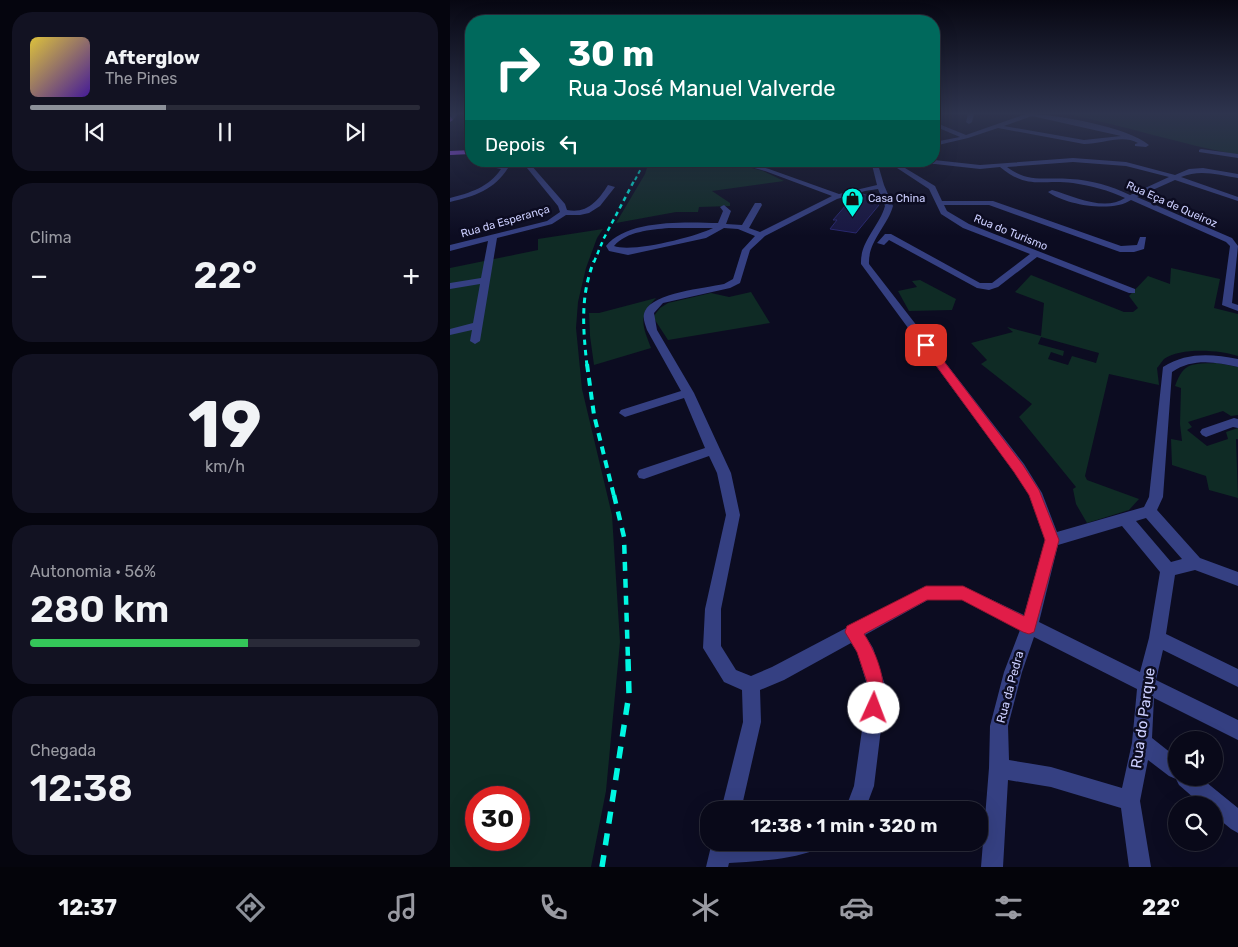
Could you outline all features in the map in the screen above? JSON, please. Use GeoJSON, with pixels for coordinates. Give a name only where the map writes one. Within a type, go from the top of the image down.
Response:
{"type":"FeatureCollection","features":[{"type":"Feature","properties":{"kind":"street"},"geometry":{"type":"LineString","coordinates":[[1052,192],[1110,206],[1124,204],[1131,197],[1194,170],[1236,176],[1235,155]]}},
{"type":"Feature","properties":{"kind":"street"},"geometry":{"type":"LineString","coordinates":[[1030,158],[1037,163]]}},
{"type":"Feature","properties":{"kind":"street"},"geometry":{"type":"LineString","coordinates":[[940,163],[980,167],[1073,160],[1096,161],[1154,170],[1238,199]]}},
{"type":"Feature","properties":{"kind":"street"},"geometry":{"type":"LineString","coordinates":[[940,164],[945,164]]}},
{"type":"Feature","properties":{"kind":"street","name":"Rua Eça de Queiroz"},"geometry":{"type":"LineString","coordinates":[[1002,166],[1016,177],[1028,180],[1093,184],[1131,197],[1234,240],[1227,305],[1238,308]]}},
{"type":"Feature","properties":{"kind":"street"},"geometry":{"type":"LineString","coordinates":[[450,200],[484,189],[498,178],[506,167]]}},
{"type":"Feature","properties":{"kind":"street","name":"Rua da Esperança"},"geometry":{"type":"LineString","coordinates":[[530,167],[537,173],[562,206],[564,212]]}},
{"type":"Feature","properties":{"kind":"street"},"geometry":{"type":"LineString","coordinates":[[756,167],[839,196]]}},
{"type":"Feature","properties":{"kind":"street"},"geometry":{"type":"LineString","coordinates":[[889,167],[880,182],[839,196],[753,241],[742,255],[737,281],[726,286],[660,301],[649,312],[652,330],[688,393],[712,450],[724,473],[733,515],[713,609],[712,648],[730,676],[751,685],[778,674],[926,593],[963,593],[1238,730]]}},
{"type":"Feature","properties":{"kind":"street","name":"Rua do Turismo"},"geometry":{"type":"LineString","coordinates":[[898,167],[932,188],[944,212],[960,222],[1036,254],[1132,290]]}},
{"type":"Feature","properties":{"kind":"street"},"geometry":{"type":"LineString","coordinates":[[485,180],[498,178]]}},
{"type":"Feature","properties":{"kind":"street"},"geometry":{"type":"LineString","coordinates":[[880,182],[890,206],[885,220],[867,244],[864,255],[865,264],[1019,468],[1035,493],[1052,540],[1081,533],[1149,511],[1156,497],[1167,370],[1182,361],[1193,358],[1209,358],[1238,363]]}},
{"type":"Feature","properties":{"kind":"street"},"geometry":{"type":"LineString","coordinates":[[553,221],[581,213],[600,204],[611,187]]}},
{"type":"Feature","properties":{"kind":"street"},"geometry":{"type":"LineString","coordinates":[[940,203],[990,203],[1120,249],[1134,249],[1141,246],[1143,239]]}},
{"type":"Feature","properties":{"kind":"street"},"geometry":{"type":"LineString","coordinates":[[744,229],[758,204]]}},
{"type":"Feature","properties":{"kind":"street"},"geometry":{"type":"LineString","coordinates":[[724,207],[727,211],[721,227],[703,236],[628,252],[612,249],[610,246],[615,238],[624,233],[660,226],[721,227],[744,229],[760,236]]}},
{"type":"Feature","properties":{"kind":"street","name":"Rua da Esperança"},"geometry":{"type":"LineString","coordinates":[[450,248],[553,221],[564,212],[581,213]]}},
{"type":"Feature","properties":{"kind":"street"},"geometry":{"type":"LineString","coordinates":[[881,243],[890,235],[977,285],[989,287],[995,285],[1036,254]]}},
{"type":"Feature","properties":{"kind":"street"},"geometry":{"type":"LineString","coordinates":[[475,341],[493,237]]}},
{"type":"Feature","properties":{"kind":"street"},"geometry":{"type":"LineString","coordinates":[[450,286],[486,280]]}},
{"type":"Feature","properties":{"kind":"street"},"geometry":{"type":"LineString","coordinates":[[450,332],[478,325]]}},
{"type":"Feature","properties":{"kind":"street"},"geometry":{"type":"LineString","coordinates":[[625,413],[688,393]]}},
{"type":"Feature","properties":{"kind":"street"},"geometry":{"type":"LineString","coordinates":[[1206,432],[1234,422],[1238,424]]}},
{"type":"Feature","properties":{"kind":"street"},"geometry":{"type":"LineString","coordinates":[[644,474],[712,450]]}},
{"type":"Feature","properties":{"kind":"street"},"geometry":{"type":"LineString","coordinates":[[1149,511],[1195,563],[1238,579]]}},
{"type":"Feature","properties":{"kind":"street"},"geometry":{"type":"LineString","coordinates":[[1125,519],[1168,570],[1195,563]]}},
{"type":"Feature","properties":{"kind":"street","name":"Rua da Pedra"},"geometry":{"type":"LineString","coordinates":[[992,867],[999,768],[999,726],[1013,672],[1029,627],[1052,540]]}},
{"type":"Feature","properties":{"kind":"street","name":"Rua do Parque"},"geometry":{"type":"LineString","coordinates":[[1140,867],[1130,800],[1142,743],[1146,683],[1168,570]]}},
{"type":"Feature","properties":{"kind":"street"},"geometry":{"type":"LineString","coordinates":[[853,632],[864,648],[877,688],[864,786],[858,801]]}},
{"type":"Feature","properties":{"kind":"street"},"geometry":{"type":"LineString","coordinates":[[1156,638],[1238,678]]}},
{"type":"Feature","properties":{"kind":"street"},"geometry":{"type":"LineString","coordinates":[[733,801],[752,722],[751,685]]}},
{"type":"Feature","properties":{"kind":"street"},"geometry":{"type":"LineString","coordinates":[[1142,743],[1168,763]]}},
{"type":"Feature","properties":{"kind":"street"},"geometry":{"type":"LineString","coordinates":[[999,768],[1051,777],[1130,800]]}},
{"type":"Feature","properties":{"kind":"street"},"geometry":{"type":"LineString","coordinates":[[1195,786],[1238,822]]}},
{"type":"Feature","properties":{"kind":"street"},"geometry":{"type":"LineString","coordinates":[[720,854],[748,851]]}},
{"type":"Feature","properties":{"kind":"green space"},"geometry":{"type":"Polygon","coordinates":[[[647,167],[748,167],[763,171],[784,181],[712,191],[730,203],[730,206],[699,207],[698,212],[676,212],[616,223],[645,174],[647,167]]]}},
{"type":"Feature","properties":{"kind":"green space"},"geometry":{"type":"Polygon","coordinates":[[[603,229],[597,238],[586,268],[578,302],[576,328],[582,389],[612,515],[620,642],[606,791],[591,867],[450,867],[450,268],[538,250],[538,239],[603,229]]]}},
{"type":"Feature","properties":{"kind":"green space"},"geometry":{"type":"Polygon","coordinates":[[[1171,268],[1220,279],[1214,308],[1238,314],[1238,356],[1222,352],[1201,351],[1171,355],[1164,359],[1157,368],[1159,385],[1109,374],[1085,476],[1087,480],[1139,499],[1129,510],[1087,523],[1076,504],[1073,489],[1076,487],[1019,417],[1032,404],[981,364],[987,360],[971,343],[1013,332],[1007,327],[1041,336],[1044,303],[1015,292],[1031,275],[1124,312],[1133,312],[1138,308],[1129,296],[1148,276],[1170,284],[1171,268]],[[1041,337],[1038,344],[1064,351],[1063,356],[1051,352],[1048,359],[1068,365],[1072,356],[1096,363],[1099,353],[1041,337]]]}},
{"type":"Feature","properties":{"kind":"green space"},"geometry":{"type":"Polygon","coordinates":[[[920,280],[956,299],[952,310],[909,311],[898,291],[917,287],[912,281],[920,280]]]}},
{"type":"Feature","properties":{"kind":"green space"},"geometry":{"type":"Polygon","coordinates":[[[751,292],[770,323],[668,340],[653,317],[660,308],[668,303],[711,293],[729,297],[751,292]]]}},
{"type":"Feature","properties":{"kind":"green space"},"geometry":{"type":"Polygon","coordinates":[[[656,298],[646,311],[643,322],[651,348],[594,365],[589,313],[599,313],[656,298]]]}},
{"type":"Feature","properties":{"kind":"green space"},"geometry":{"type":"Polygon","coordinates":[[[1202,363],[1217,363],[1238,367],[1238,415],[1231,416],[1223,411],[1188,422],[1192,427],[1187,430],[1207,446],[1228,439],[1226,432],[1238,428],[1238,439],[1236,439],[1238,498],[1209,490],[1206,476],[1172,465],[1171,439],[1182,441],[1180,424],[1181,388],[1175,386],[1178,378],[1190,366],[1202,363]]]}},
{"type":"Feature","properties":{"kind":"building","name":"Casa China"},"geometry":{"type":"Polygon","coordinates":[[[863,194],[877,199],[879,205],[856,233],[830,229],[837,220],[833,220],[853,197],[863,194]]]}},
{"type":"Feature","properties":{"kind":"railway"},"geometry":{"type":"LineString","coordinates":[[635,180],[642,167]]}},
{"type":"Feature","properties":{"kind":"railway"},"geometry":{"type":"LineString","coordinates":[[594,262],[604,238],[635,179]]}},
{"type":"Feature","properties":{"kind":"railway"},"geometry":{"type":"LineString","coordinates":[[587,366],[584,313],[586,287],[594,261]]}},
{"type":"Feature","properties":{"kind":"railway"},"geometry":{"type":"LineString","coordinates":[[587,364],[594,415],[614,496]]}},
{"type":"Feature","properties":{"kind":"railway"},"geometry":{"type":"LineString","coordinates":[[614,495],[624,537],[628,660]]}},
{"type":"Feature","properties":{"kind":"railway"},"geometry":{"type":"LineString","coordinates":[[602,867],[629,694],[628,659]]}},
{"type":"Feature","properties":{"kind":"place","name":"Casa China"},"geometry":{"type":"Point","coordinates":[852,217]}},
{"type":"Feature","properties":{"kind":"route"},"geometry":{"type":"LineString","coordinates":[[874,708],[877,688],[864,648],[853,632],[926,593],[963,593],[1029,627],[1052,540],[1035,493],[1019,468],[926,345]]}}]}
